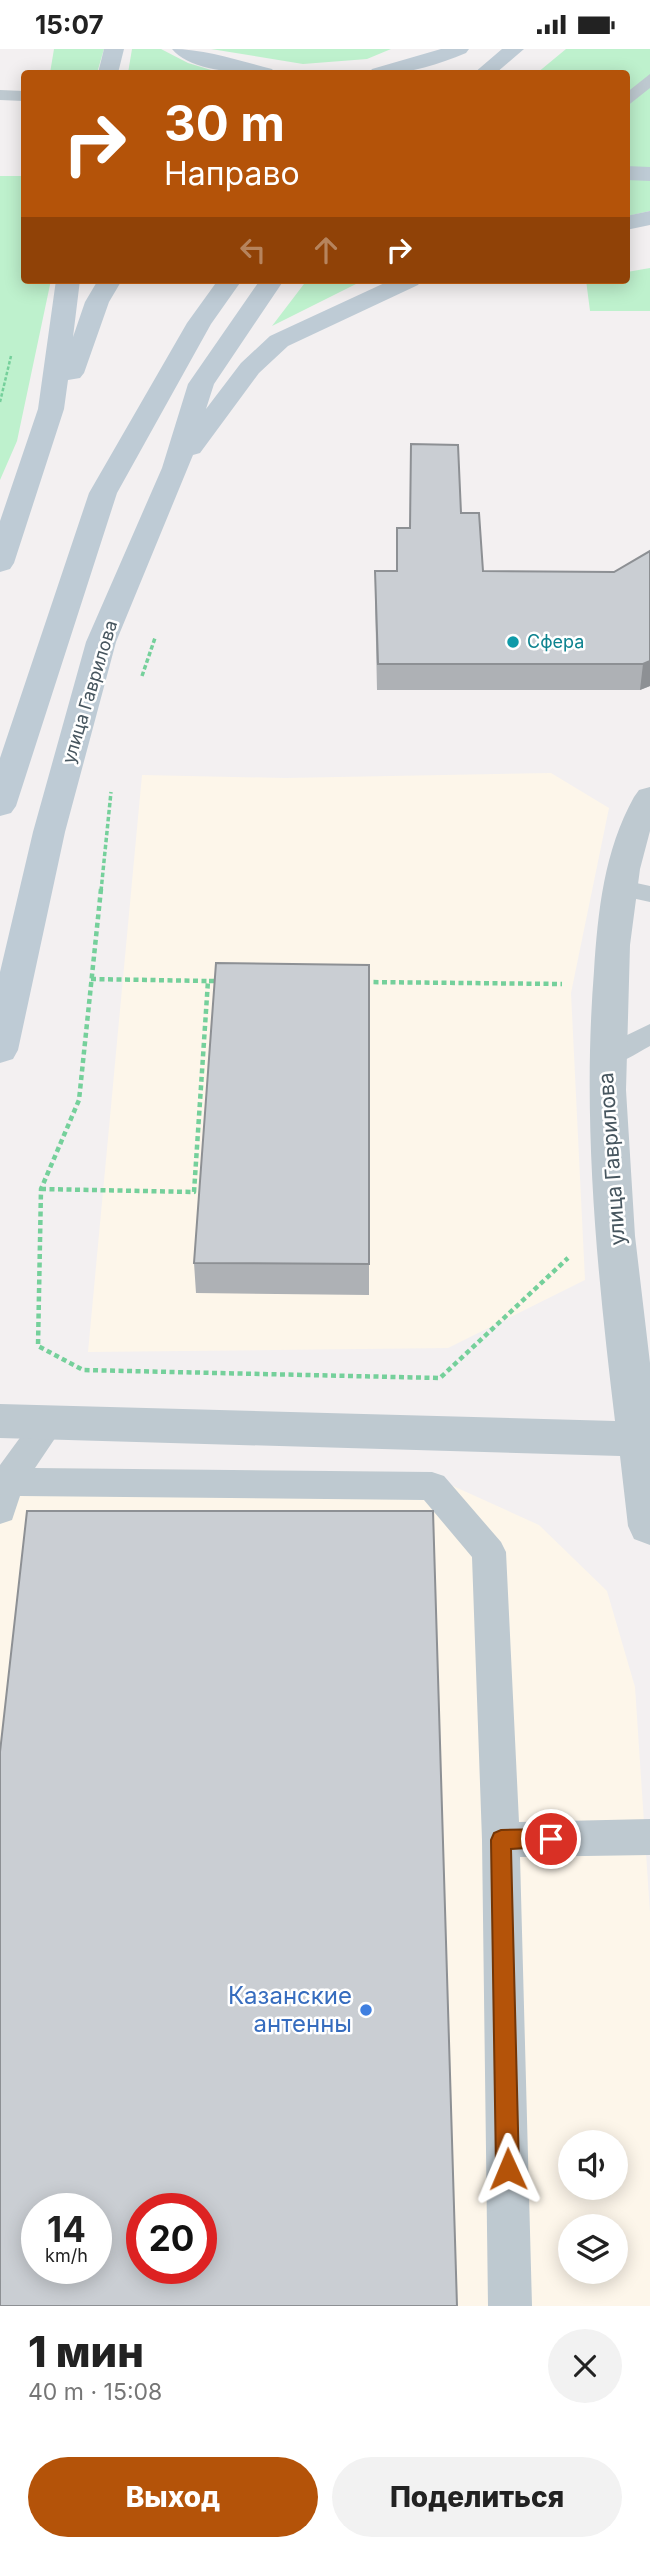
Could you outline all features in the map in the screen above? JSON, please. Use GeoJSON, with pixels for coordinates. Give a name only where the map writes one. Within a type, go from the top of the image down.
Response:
{"type":"FeatureCollection","features":[{"type":"Feature","properties":{"kind":"main road"},"geometry":{"type":"LineString","coordinates":[[109,70],[114,49]]}},
{"type":"Feature","properties":{"kind":"main road"},"geometry":{"type":"LineString","coordinates":[[182,49],[207,61],[250,70]]}},
{"type":"Feature","properties":{"kind":"main road"},"geometry":{"type":"LineString","coordinates":[[392,70],[423,63],[459,49]]}},
{"type":"Feature","properties":{"kind":"main road"},"geometry":{"type":"LineString","coordinates":[[449,70],[473,49]]}},
{"type":"Feature","properties":{"kind":"main road"},"geometry":{"type":"LineString","coordinates":[[488,70],[514,49]]}},
{"type":"Feature","properties":{"kind":"main road"},"geometry":{"type":"LineString","coordinates":[[509,70],[533,49]]}},
{"type":"Feature","properties":{"kind":"main road"},"geometry":{"type":"LineString","coordinates":[[630,173],[650,174]]}},
{"type":"Feature","properties":{"kind":"main road"},"geometry":{"type":"LineString","coordinates":[[630,222],[650,218]]}},
{"type":"Feature","properties":{"kind":"main road"},"geometry":{"type":"LineString","coordinates":[[0,563],[51,409],[67,284]]}},
{"type":"Feature","properties":{"kind":"main road"},"geometry":{"type":"LineString","coordinates":[[51,409],[82,354],[99,294],[107,284]]}},
{"type":"Feature","properties":{"kind":"main road"},"geometry":{"type":"LineString","coordinates":[[0,806],[103,493],[199,323],[227,284]]}},
{"type":"Feature","properties":{"kind":"main road","name":"улица Гаврилова"},"geometry":{"type":"LineString","coordinates":[[0,1051],[49,832],[101,642],[175,468],[201,384],[246,314],[269,284]]}},
{"type":"Feature","properties":{"kind":"main road"},"geometry":{"type":"LineString","coordinates":[[175,468],[250,368],[279,341],[401,284]]}},
{"type":"Feature","properties":{"kind":"street","name":"улица Гаврилова"},"geometry":{"type":"LineString","coordinates":[[650,797],[632,837],[634,890],[609,984],[605,1097],[614,1215],[650,1526]]}},
{"type":"Feature","properties":{"kind":"street"},"geometry":{"type":"LineString","coordinates":[[0,1421],[639,1439]]}},
{"type":"Feature","properties":{"kind":"lane"},"geometry":{"type":"LineString","coordinates":[[630,98],[650,79]]}},
{"type":"Feature","properties":{"kind":"lane"},"geometry":{"type":"LineString","coordinates":[[0,95],[21,96]]}},
{"type":"Feature","properties":{"kind":"lane"},"geometry":{"type":"LineString","coordinates":[[606,1058],[650,1034]]}},
{"type":"Feature","properties":{"kind":"lane"},"geometry":{"type":"LineString","coordinates":[[3,1496],[50,1422]]}},
{"type":"Feature","properties":{"kind":"lane"},"geometry":{"type":"LineString","coordinates":[[3,1496],[432,1486],[489,1552],[501,1840],[510,2306]]}},
{"type":"Feature","properties":{"kind":"lane"},"geometry":{"type":"LineString","coordinates":[[501,1840],[650,1837]]}},
{"type":"Feature","properties":{"kind":"path"},"geometry":{"type":"LineString","coordinates":[[139,687],[156,635]]}},
{"type":"Feature","properties":{"kind":"path"},"geometry":{"type":"LineString","coordinates":[[112,779],[79,1100],[41,1189],[38,1346],[83,1370],[440,1378],[577,1250]]}},
{"type":"Feature","properties":{"kind":"path"},"geometry":{"type":"LineString","coordinates":[[91,979],[221,981]]}},
{"type":"Feature","properties":{"kind":"path"},"geometry":{"type":"LineString","coordinates":[[41,1189],[194,1192],[208,981]]}},
{"type":"Feature","properties":{"kind":"path"},"geometry":{"type":"LineString","coordinates":[[356,982],[609,984]]}},
{"type":"Feature","properties":{"kind":"shaded area"},"geometry":{"type":"Polygon","coordinates":[[[551,773],[609,808],[571,993],[585,1280],[448,1348],[88,1352],[142,775],[285,778],[551,773]]]}},
{"type":"Feature","properties":{"kind":"shaded area"},"geometry":{"type":"Polygon","coordinates":[[[0,1468],[393,1472],[453,1486],[539,1525],[607,1591],[635,1687],[650,1913],[650,2306],[0,2306],[0,1468]]]}},
{"type":"Feature","properties":{"kind":"green space"},"geometry":{"type":"Polygon","coordinates":[[[54,49],[104,49],[98,70],[50,70],[54,49]]]}},
{"type":"Feature","properties":{"kind":"green space"},"geometry":{"type":"Polygon","coordinates":[[[132,49],[161,49],[188,63],[211,70],[128,70],[132,49]]]}},
{"type":"Feature","properties":{"kind":"green space"},"geometry":{"type":"Polygon","coordinates":[[[211,49],[391,49],[367,59],[303,64],[211,49]]]}},
{"type":"Feature","properties":{"kind":"green space"},"geometry":{"type":"Polygon","coordinates":[[[566,49],[650,49],[650,167],[630,167],[630,70],[541,70],[566,49]]]}},
{"type":"Feature","properties":{"kind":"green space"},"geometry":{"type":"Polygon","coordinates":[[[0,176],[21,176],[21,284],[50,284],[17,441],[0,480],[0,176]]]}},
{"type":"Feature","properties":{"kind":"green space"},"geometry":{"type":"Polygon","coordinates":[[[630,180],[650,180],[650,211],[630,215],[630,180]]]}},
{"type":"Feature","properties":{"kind":"green space"},"geometry":{"type":"Polygon","coordinates":[[[650,268],[650,311],[590,311],[587,284],[630,284],[630,271],[650,268]]]}},
{"type":"Feature","properties":{"kind":"green space"},"geometry":{"type":"Polygon","coordinates":[[[304,284],[356,284],[272,326],[304,284]]]}},
{"type":"Feature","properties":{"kind":"building","name":"Сфера"},"geometry":{"type":"Polygon","coordinates":[[[411,444],[458,445],[461,513],[479,513],[483,571],[614,572],[650,551],[650,661],[643,664],[378,664],[375,571],[397,571],[397,528],[410,528],[411,444]]]}},
{"type":"Feature","properties":{"kind":"building"},"geometry":{"type":"Polygon","coordinates":[[[216,963],[369,965],[369,1264],[194,1263],[216,963]]]}},
{"type":"Feature","properties":{"kind":"building"},"geometry":{"type":"Polygon","coordinates":[[[27,1511],[433,1511],[457,2306],[0,2306],[0,1752],[27,1511]]]}},
{"type":"Feature","properties":{"kind":"place","name":"Сфера"},"geometry":{"type":"Point","coordinates":[513,642]}},
{"type":"Feature","properties":{"kind":"place","name":"Казанские антенны"},"geometry":{"type":"Point","coordinates":[366,2010]}},
{"type":"Feature","properties":{"kind":"route"},"geometry":{"type":"LineString","coordinates":[[508,2169],[501,1840],[551,1839]]}}]}
